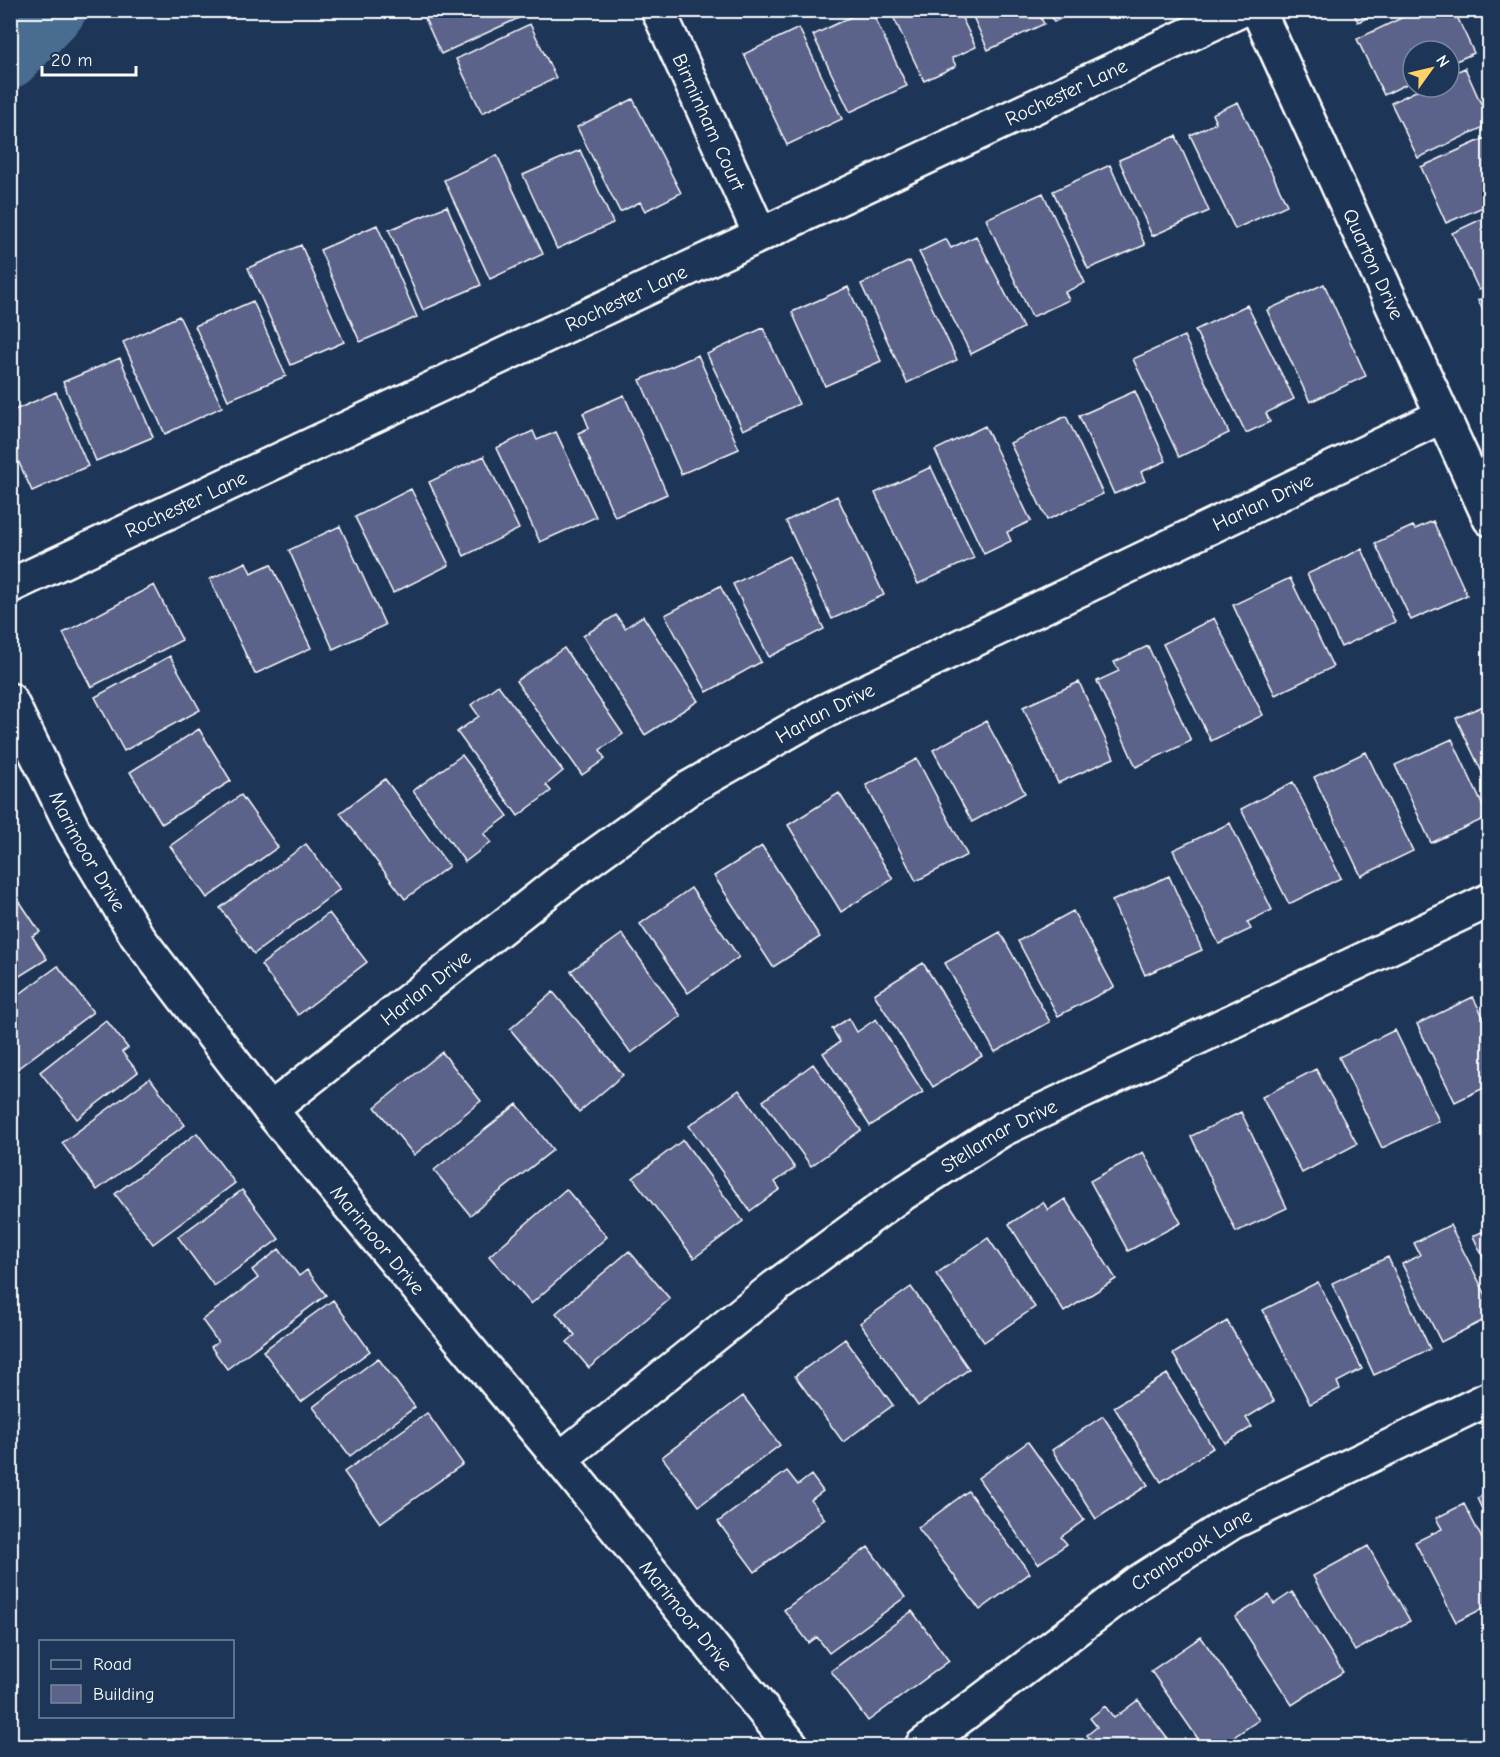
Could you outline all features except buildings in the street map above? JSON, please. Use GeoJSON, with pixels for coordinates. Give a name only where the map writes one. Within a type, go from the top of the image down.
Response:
{"type":"FeatureCollection","features":[{"type":"Feature","properties":{"kind":"street","name":"Birminham Court"},"geometry":{"type":"LineString","coordinates":[[658,10],[760,234]]}},
{"type":"Feature","properties":{"kind":"street","name":"Rochester Lane"},"geometry":{"type":"LineString","coordinates":[[10,586],[1241,10]]}},
{"type":"Feature","properties":{"kind":"street","name":"Quarton Drive"},"geometry":{"type":"LineString","coordinates":[[1258,10],[1490,519]]}},
{"type":"Feature","properties":{"kind":"street","name":"Harlan Drive"},"geometry":{"type":"LineString","coordinates":[[270,1110],[572,872],[689,788],[823,712],[1442,416]]}},
{"type":"Feature","properties":{"kind":"street","name":"Marimoor Drive"},"geometry":{"type":"LineString","coordinates":[[10,700],[74,831],[137,936],[270,1110],[560,1459],[792,1746]]}},
{"type":"Feature","properties":{"kind":"street","name":"Stellamar Drive"},"geometry":{"type":"LineString","coordinates":[[560,1459],[775,1287],[896,1198],[1003,1129],[1490,900]]}},
{"type":"Feature","properties":{"kind":"street","name":"Cranbrook Lane"},"geometry":{"type":"LineString","coordinates":[[922,1746],[1137,1583],[1231,1523],[1490,1398]]}},
{"type":"Feature","properties":{"kind":"waterway"},"geometry":{"type":"LineString","coordinates":[[10,60],[58,10]]}}]}
